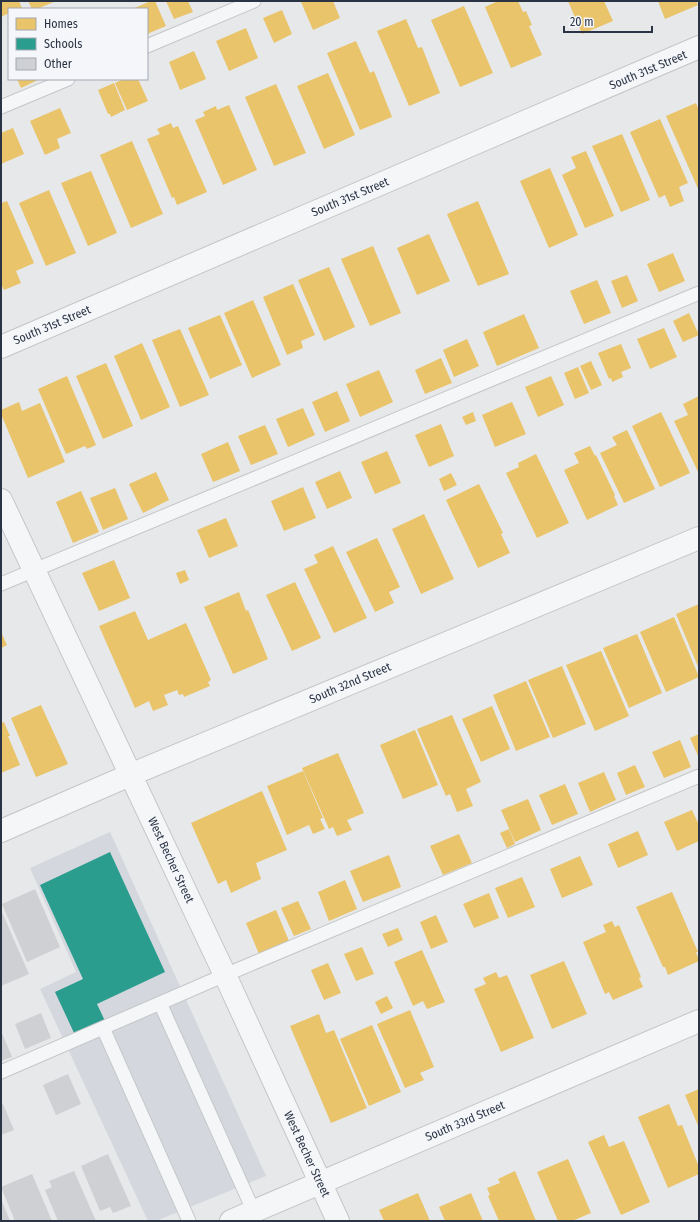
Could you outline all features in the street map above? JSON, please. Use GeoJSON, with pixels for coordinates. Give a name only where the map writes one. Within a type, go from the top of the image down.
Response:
{"type":"FeatureCollection","features":[{"type":"Feature","properties":{"kind":"street","name":"South 31st Street"},"geometry":{"type":"LineString","coordinates":[[1,347],[699,48]]}},
{"type":"Feature","properties":{"kind":"street","name":"West Becher Street"},"geometry":{"type":"LineString","coordinates":[[1,500],[225,975],[338,1221]]}},
{"type":"Feature","properties":{"kind":"street","name":"South 32nd Street"},"geometry":{"type":"LineString","coordinates":[[1,831],[130,774],[699,538]]}},
{"type":"Feature","properties":{"kind":"street","name":"South 33rd Street"},"geometry":{"type":"LineString","coordinates":[[231,1221],[699,1021]]}},
{"type":"Feature","properties":{"kind":"lane"},"geometry":{"type":"LineString","coordinates":[[148,46],[254,1]]}},
{"type":"Feature","properties":{"kind":"lane"},"geometry":{"type":"LineString","coordinates":[[1,107],[66,80]]}},
{"type":"Feature","properties":{"kind":"lane"},"geometry":{"type":"LineString","coordinates":[[1,584],[699,292]]}},
{"type":"Feature","properties":{"kind":"lane"},"geometry":{"type":"LineString","coordinates":[[1,1072],[225,975],[699,776]]}},
{"type":"Feature","properties":{"kind":"lane"},"geometry":{"type":"LineString","coordinates":[[160,1003],[254,1212]]}},
{"type":"Feature","properties":{"kind":"lane"},"geometry":{"type":"LineString","coordinates":[[104,1028],[188,1221]]}},
{"type":"Feature","properties":{"kind":"shaded area"},"geometry":{"type":"Polygon","coordinates":[[[110,832],[266,1176],[156,1221],[148,1221],[40,989],[76,972],[30,868],[110,832]]]}},
{"type":"Feature","properties":{"kind":"building: Homes"},"geometry":{"type":"Polygon","coordinates":[[[1,1],[19,1],[22,8],[8,8],[8,14],[1,17],[1,1]]]}},
{"type":"Feature","properties":{"kind":"building: Homes"},"geometry":{"type":"Polygon","coordinates":[[[28,1],[56,1],[39,8],[32,8],[28,1]]]}},
{"type":"Feature","properties":{"kind":"building: Homes"},"geometry":{"type":"Polygon","coordinates":[[[151,1],[155,1],[166,26],[148,34],[148,8],[134,8],[151,1]]]}},
{"type":"Feature","properties":{"kind":"building: Homes"},"geometry":{"type":"Polygon","coordinates":[[[166,1],[188,1],[193,12],[174,19],[166,1]]]}},
{"type":"Feature","properties":{"kind":"building: Homes"},"geometry":{"type":"Polygon","coordinates":[[[333,1],[340,18],[313,30],[301,2],[333,1]]]}},
{"type":"Feature","properties":{"kind":"building: Homes"},"geometry":{"type":"Polygon","coordinates":[[[498,1],[518,1],[523,12],[526,11],[532,25],[529,26],[542,55],[511,68],[485,7],[498,1]]]}},
{"type":"Feature","properties":{"kind":"building: Homes"},"geometry":{"type":"Polygon","coordinates":[[[568,1],[604,1],[613,21],[582,34],[568,1]]]}},
{"type":"Feature","properties":{"kind":"building: Homes"},"geometry":{"type":"Polygon","coordinates":[[[658,1],[696,1],[698,5],[665,19],[658,1]]]}},
{"type":"Feature","properties":{"kind":"building: Homes"},"geometry":{"type":"Polygon","coordinates":[[[464,6],[493,73],[460,87],[431,20],[464,6]]]}},
{"type":"Feature","properties":{"kind":"building: Homes"},"geometry":{"type":"Polygon","coordinates":[[[282,10],[292,34],[274,43],[263,18],[282,10]]]}},
{"type":"Feature","properties":{"kind":"building: Homes"},"geometry":{"type":"Polygon","coordinates":[[[406,19],[418,48],[422,47],[440,93],[409,106],[377,31],[406,19]]]}},
{"type":"Feature","properties":{"kind":"building: Homes"},"geometry":{"type":"Polygon","coordinates":[[[246,28],[258,58],[229,71],[216,41],[246,28]]]}},
{"type":"Feature","properties":{"kind":"building: Homes"},"geometry":{"type":"Polygon","coordinates":[[[356,41],[370,73],[374,71],[392,117],[360,130],[327,53],[356,41]]]}},
{"type":"Feature","properties":{"kind":"building: Homes"},"geometry":{"type":"Polygon","coordinates":[[[194,51],[206,79],[180,90],[169,62],[194,51]]]}},
{"type":"Feature","properties":{"kind":"building: Homes"},"geometry":{"type":"Polygon","coordinates":[[[328,73],[355,135],[324,149],[297,86],[328,73]]]}},
{"type":"Feature","properties":{"kind":"building: Homes"},"geometry":{"type":"Polygon","coordinates":[[[17,80],[38,80],[21,88],[17,80]]]}},
{"type":"Feature","properties":{"kind":"building: Homes"},"geometry":{"type":"Polygon","coordinates":[[[122,80],[138,80],[148,101],[127,110],[115,83],[122,80]]]}},
{"type":"Feature","properties":{"kind":"building: Homes"},"geometry":{"type":"Polygon","coordinates":[[[114,83],[125,110],[111,117],[110,114],[108,114],[98,90],[114,83]]]}},
{"type":"Feature","properties":{"kind":"building: Homes"},"geometry":{"type":"Polygon","coordinates":[[[276,84],[306,153],[274,166],[245,97],[276,84]]]}},
{"type":"Feature","properties":{"kind":"building: Homes"},"geometry":{"type":"Polygon","coordinates":[[[696,103],[699,110],[699,191],[666,116],[696,103]]]}},
{"type":"Feature","properties":{"kind":"building: Homes"},"geometry":{"type":"Polygon","coordinates":[[[229,105],[257,170],[223,185],[195,120],[205,116],[203,112],[216,106],[217,110],[229,105]]]}},
{"type":"Feature","properties":{"kind":"building: Homes"},"geometry":{"type":"Polygon","coordinates":[[[60,108],[71,133],[57,139],[60,148],[45,155],[30,121],[60,108]]]}},
{"type":"Feature","properties":{"kind":"building: Homes"},"geometry":{"type":"Polygon","coordinates":[[[660,119],[688,183],[679,187],[684,201],[670,207],[665,195],[659,198],[630,132],[660,119]]]}},
{"type":"Feature","properties":{"kind":"building: Homes"},"geometry":{"type":"Polygon","coordinates":[[[171,123],[173,128],[178,126],[207,192],[177,205],[174,197],[172,198],[147,139],[160,134],[157,129],[171,123]]]}},
{"type":"Feature","properties":{"kind":"building: Homes"},"geometry":{"type":"Polygon","coordinates":[[[13,128],[24,154],[1,164],[1,133],[13,128]]]}},
{"type":"Feature","properties":{"kind":"building: Homes"},"geometry":{"type":"Polygon","coordinates":[[[622,134],[650,200],[621,212],[592,146],[622,134]]]}},
{"type":"Feature","properties":{"kind":"building: Homes"},"geometry":{"type":"Polygon","coordinates":[[[132,141],[163,214],[131,228],[100,155],[132,141]]]}},
{"type":"Feature","properties":{"kind":"building: Homes"},"geometry":{"type":"Polygon","coordinates":[[[586,151],[614,216],[585,228],[562,175],[576,168],[571,157],[586,151]]]}},
{"type":"Feature","properties":{"kind":"building: Homes"},"geometry":{"type":"Polygon","coordinates":[[[550,168],[578,235],[549,248],[520,181],[550,168]]]}},
{"type":"Feature","properties":{"kind":"building: Homes"},"geometry":{"type":"Polygon","coordinates":[[[91,171],[117,233],[88,246],[61,183],[91,171]]]}},
{"type":"Feature","properties":{"kind":"building: Homes"},"geometry":{"type":"Polygon","coordinates":[[[49,190],[76,253],[46,266],[19,203],[49,190]]]}},
{"type":"Feature","properties":{"kind":"building: Homes"},"geometry":{"type":"Polygon","coordinates":[[[7,201],[34,263],[16,271],[21,283],[4,290],[1,284],[1,203],[7,201]]]}},
{"type":"Feature","properties":{"kind":"building: Homes"},"geometry":{"type":"Polygon","coordinates":[[[478,201],[509,274],[478,286],[447,214],[478,201]]]}},
{"type":"Feature","properties":{"kind":"building: Homes"},"geometry":{"type":"Polygon","coordinates":[[[429,234],[450,281],[417,295],[397,248],[429,234]]]}},
{"type":"Feature","properties":{"kind":"building: Homes"},"geometry":{"type":"Polygon","coordinates":[[[373,246],[401,313],[370,326],[341,259],[373,246]]]}},
{"type":"Feature","properties":{"kind":"building: Homes"},"geometry":{"type":"Polygon","coordinates":[[[673,253],[685,281],[659,292],[647,264],[673,253]]]}},
{"type":"Feature","properties":{"kind":"building: Homes"},"geometry":{"type":"Polygon","coordinates":[[[329,267],[355,327],[324,341],[298,280],[329,267]]]}},
{"type":"Feature","properties":{"kind":"building: Homes"},"geometry":{"type":"Polygon","coordinates":[[[627,275],[638,301],[622,308],[611,281],[627,275]]]}},
{"type":"Feature","properties":{"kind":"building: Homes"},"geometry":{"type":"Polygon","coordinates":[[[597,280],[611,313],[584,324],[570,291],[597,280]]]}},
{"type":"Feature","properties":{"kind":"building: Homes"},"geometry":{"type":"Polygon","coordinates":[[[293,284],[315,335],[301,341],[303,348],[287,355],[263,297],[293,284]]]}},
{"type":"Feature","properties":{"kind":"building: Homes"},"geometry":{"type":"Polygon","coordinates":[[[253,300],[281,365],[252,378],[224,313],[253,300]]]}},
{"type":"Feature","properties":{"kind":"building: Homes"},"geometry":{"type":"Polygon","coordinates":[[[689,313],[699,335],[683,342],[673,321],[689,313]]]}},
{"type":"Feature","properties":{"kind":"building: Homes"},"geometry":{"type":"Polygon","coordinates":[[[524,314],[539,348],[497,366],[483,332],[524,314]]]}},
{"type":"Feature","properties":{"kind":"building: Homes"},"geometry":{"type":"Polygon","coordinates":[[[220,315],[242,365],[210,379],[188,328],[220,315]]]}},
{"type":"Feature","properties":{"kind":"building: Homes"},"geometry":{"type":"Polygon","coordinates":[[[664,328],[677,357],[650,369],[637,339],[664,328]]]}},
{"type":"Feature","properties":{"kind":"building: Homes"},"geometry":{"type":"Polygon","coordinates":[[[180,329],[209,395],[180,407],[152,340],[180,329]]]}},
{"type":"Feature","properties":{"kind":"building: Homes"},"geometry":{"type":"Polygon","coordinates":[[[467,339],[479,366],[454,377],[443,350],[467,339]]]}},
{"type":"Feature","properties":{"kind":"building: Homes"},"geometry":{"type":"Polygon","coordinates":[[[142,343],[170,407],[141,420],[114,356],[142,343]]]}},
{"type":"Feature","properties":{"kind":"building: Homes"},"geometry":{"type":"Polygon","coordinates":[[[621,344],[631,368],[621,372],[623,377],[612,382],[611,378],[609,379],[598,353],[621,344]]]}},
{"type":"Feature","properties":{"kind":"building: Homes"},"geometry":{"type":"Polygon","coordinates":[[[441,358],[452,383],[425,394],[415,370],[441,358]]]}},
{"type":"Feature","properties":{"kind":"building: Homes"},"geometry":{"type":"Polygon","coordinates":[[[591,361],[602,385],[591,390],[580,366],[591,361]]]}},
{"type":"Feature","properties":{"kind":"building: Homes"},"geometry":{"type":"Polygon","coordinates":[[[106,363],[133,426],[103,439],[76,376],[106,363]]]}},
{"type":"Feature","properties":{"kind":"building: Homes"},"geometry":{"type":"Polygon","coordinates":[[[578,367],[589,393],[575,399],[564,373],[578,367]]]}},
{"type":"Feature","properties":{"kind":"building: Homes"},"geometry":{"type":"Polygon","coordinates":[[[379,370],[393,402],[360,417],[346,384],[379,370]]]}},
{"type":"Feature","properties":{"kind":"building: Homes"},"geometry":{"type":"Polygon","coordinates":[[[67,376],[96,445],[87,449],[85,446],[66,454],[38,389],[67,376]]]}},
{"type":"Feature","properties":{"kind":"building: Homes"},"geometry":{"type":"Polygon","coordinates":[[[551,376],[564,405],[538,417],[525,387],[551,376]]]}},
{"type":"Feature","properties":{"kind":"building: Homes"},"geometry":{"type":"Polygon","coordinates":[[[337,391],[350,421],[325,432],[312,402],[337,391]]]}},
{"type":"Feature","properties":{"kind":"building: Homes"},"geometry":{"type":"Polygon","coordinates":[[[699,396],[699,474],[674,421],[688,415],[683,404],[699,396]]]}},
{"type":"Feature","properties":{"kind":"building: Homes"},"geometry":{"type":"Polygon","coordinates":[[[19,402],[22,411],[40,403],[65,462],[28,478],[1,414],[1,410],[19,402]]]}},
{"type":"Feature","properties":{"kind":"building: Homes"},"geometry":{"type":"Polygon","coordinates":[[[512,402],[526,434],[495,447],[482,415],[512,402]]]}},
{"type":"Feature","properties":{"kind":"building: Homes"},"geometry":{"type":"Polygon","coordinates":[[[303,408],[315,435],[288,447],[276,419],[303,408]]]}},
{"type":"Feature","properties":{"kind":"building: Homes"},"geometry":{"type":"Polygon","coordinates":[[[473,412],[476,421],[466,425],[462,417],[473,412]]]}},
{"type":"Feature","properties":{"kind":"building: Homes"},"geometry":{"type":"Polygon","coordinates":[[[661,412],[690,473],[660,487],[632,426],[661,412]]]}},
{"type":"Feature","properties":{"kind":"building: Homes"},"geometry":{"type":"Polygon","coordinates":[[[441,424],[454,456],[429,467],[415,435],[441,424]]]}},
{"type":"Feature","properties":{"kind":"building: Homes"},"geometry":{"type":"Polygon","coordinates":[[[265,425],[278,454],[251,465],[238,436],[265,425]]]}},
{"type":"Feature","properties":{"kind":"building: Homes"},"geometry":{"type":"Polygon","coordinates":[[[627,430],[655,489],[624,503],[600,453],[617,445],[612,437],[627,430]]]}},
{"type":"Feature","properties":{"kind":"building: Homes"},"geometry":{"type":"Polygon","coordinates":[[[228,442],[240,471],[213,482],[201,454],[228,442]]]}},
{"type":"Feature","properties":{"kind":"building: Homes"},"geometry":{"type":"Polygon","coordinates":[[[590,446],[595,456],[596,455],[615,495],[614,496],[618,505],[587,520],[564,470],[579,463],[574,453],[590,446]]]}},
{"type":"Feature","properties":{"kind":"building: Homes"},"geometry":{"type":"Polygon","coordinates":[[[387,451],[401,483],[375,494],[361,462],[387,451]]]}},
{"type":"Feature","properties":{"kind":"building: Homes"},"geometry":{"type":"Polygon","coordinates":[[[536,454],[569,523],[537,538],[506,473],[519,467],[518,463],[536,454]]]}},
{"type":"Feature","properties":{"kind":"building: Homes"},"geometry":{"type":"Polygon","coordinates":[[[340,471],[352,498],[327,509],[315,482],[340,471]]]}},
{"type":"Feature","properties":{"kind":"building: Homes"},"geometry":{"type":"Polygon","coordinates":[[[156,472],[169,500],[143,513],[129,484],[156,472]]]}},
{"type":"Feature","properties":{"kind":"building: Homes"},"geometry":{"type":"Polygon","coordinates":[[[451,473],[457,485],[444,491],[439,479],[451,473]]]}},
{"type":"Feature","properties":{"kind":"building: Homes"},"geometry":{"type":"Polygon","coordinates":[[[479,484],[503,533],[501,534],[510,553],[478,568],[446,500],[479,484]]]}},
{"type":"Feature","properties":{"kind":"building: Homes"},"geometry":{"type":"Polygon","coordinates":[[[303,487],[316,518],[284,531],[271,501],[303,487]]]}},
{"type":"Feature","properties":{"kind":"building: Homes"},"geometry":{"type":"Polygon","coordinates":[[[115,488],[128,519],[103,530],[90,498],[115,488]]]}},
{"type":"Feature","properties":{"kind":"building: Homes"},"geometry":{"type":"Polygon","coordinates":[[[81,491],[99,532],[73,543],[56,502],[81,491]]]}},
{"type":"Feature","properties":{"kind":"building: Homes"},"geometry":{"type":"Polygon","coordinates":[[[424,514],[454,579],[421,594],[392,529],[424,514]]]}},
{"type":"Feature","properties":{"kind":"building: Homes"},"geometry":{"type":"Polygon","coordinates":[[[226,518],[238,546],[209,558],[197,530],[226,518]]]}},
{"type":"Feature","properties":{"kind":"building: Homes"},"geometry":{"type":"Polygon","coordinates":[[[377,538],[400,587],[389,592],[394,603],[375,612],[346,552],[377,538]]]}},
{"type":"Feature","properties":{"kind":"building: Homes"},"geometry":{"type":"Polygon","coordinates":[[[333,546],[367,618],[334,633],[304,569],[318,563],[314,555],[333,546]]]}},
{"type":"Feature","properties":{"kind":"building: Homes"},"geometry":{"type":"Polygon","coordinates":[[[114,560],[130,598],[99,611],[82,573],[114,560]]]}},
{"type":"Feature","properties":{"kind":"building: Homes"},"geometry":{"type":"Polygon","coordinates":[[[185,570],[189,580],[180,584],[176,573],[185,570]]]}},
{"type":"Feature","properties":{"kind":"building: Homes"},"geometry":{"type":"Polygon","coordinates":[[[295,582],[321,638],[292,651],[266,595],[295,582]]]}},
{"type":"Feature","properties":{"kind":"building: Homes"},"geometry":{"type":"Polygon","coordinates":[[[239,592],[268,659],[233,674],[204,607],[239,592]]]}},
{"type":"Feature","properties":{"kind":"building: Homes"},"geometry":{"type":"Polygon","coordinates":[[[699,604],[699,669],[676,614],[699,604]]]}},
{"type":"Feature","properties":{"kind":"building: Homes"},"geometry":{"type":"Polygon","coordinates":[[[135,611],[148,640],[186,623],[211,680],[208,682],[210,686],[184,697],[183,694],[179,695],[177,690],[164,695],[168,705],[153,711],[149,701],[135,708],[99,626],[135,611]]]}},
{"type":"Feature","properties":{"kind":"building: Homes"},"geometry":{"type":"Polygon","coordinates":[[[674,617],[699,677],[666,692],[640,632],[674,617]]]}},
{"type":"Feature","properties":{"kind":"building: Homes"},"geometry":{"type":"Polygon","coordinates":[[[1,632],[7,645],[1,648],[1,632]]]}},
{"type":"Feature","properties":{"kind":"building: Homes"},"geometry":{"type":"Polygon","coordinates":[[[637,634],[662,693],[629,708],[603,648],[637,634]]]}},
{"type":"Feature","properties":{"kind":"building: Homes"},"geometry":{"type":"Polygon","coordinates":[[[601,651],[629,716],[595,731],[566,665],[601,651]]]}},
{"type":"Feature","properties":{"kind":"building: Homes"},"geometry":{"type":"Polygon","coordinates":[[[562,666],[586,724],[553,738],[528,680],[562,666]]]}},
{"type":"Feature","properties":{"kind":"building: Homes"},"geometry":{"type":"Polygon","coordinates":[[[526,681],[550,737],[516,751],[493,695],[526,681]]]}},
{"type":"Feature","properties":{"kind":"building: Homes"},"geometry":{"type":"Polygon","coordinates":[[[41,705],[68,764],[36,777],[11,718],[41,705]]]}},
{"type":"Feature","properties":{"kind":"building: Homes"},"geometry":{"type":"Polygon","coordinates":[[[492,706],[510,749],[481,762],[462,719],[492,706]]]}},
{"type":"Feature","properties":{"kind":"building: Homes"},"geometry":{"type":"Polygon","coordinates":[[[452,715],[481,782],[466,789],[473,806],[457,812],[450,794],[446,796],[417,729],[452,715]]]}},
{"type":"Feature","properties":{"kind":"building: Homes"},"geometry":{"type":"Polygon","coordinates":[[[4,722],[20,765],[1,773],[1,723],[4,722]]]}},
{"type":"Feature","properties":{"kind":"building: Homes"},"geometry":{"type":"Polygon","coordinates":[[[415,730],[438,785],[403,799],[380,745],[415,730]]]}},
{"type":"Feature","properties":{"kind":"building: Homes"},"geometry":{"type":"Polygon","coordinates":[[[699,734],[699,758],[690,738],[699,734]]]}},
{"type":"Feature","properties":{"kind":"building: Homes"},"geometry":{"type":"Polygon","coordinates":[[[680,740],[691,767],[664,778],[652,752],[680,740]]]}},
{"type":"Feature","properties":{"kind":"building: Homes"},"geometry":{"type":"Polygon","coordinates":[[[338,753],[364,813],[347,820],[352,830],[337,836],[333,827],[329,829],[302,768],[338,753]]]}},
{"type":"Feature","properties":{"kind":"building: Homes"},"geometry":{"type":"Polygon","coordinates":[[[635,765],[645,787],[626,795],[617,773],[635,765]]]}},
{"type":"Feature","properties":{"kind":"building: Homes"},"geometry":{"type":"Polygon","coordinates":[[[303,771],[323,818],[320,819],[325,829],[313,834],[309,825],[287,835],[267,786],[303,771]]]}},
{"type":"Feature","properties":{"kind":"building: Homes"},"geometry":{"type":"Polygon","coordinates":[[[604,772],[616,800],[590,812],[578,783],[604,772]]]}},
{"type":"Feature","properties":{"kind":"building: Homes"},"geometry":{"type":"Polygon","coordinates":[[[565,784],[578,814],[552,825],[539,795],[565,784]]]}},
{"type":"Feature","properties":{"kind":"building: Homes"},"geometry":{"type":"Polygon","coordinates":[[[262,791],[287,850],[256,863],[261,879],[231,893],[226,880],[218,884],[191,823],[262,791]]]}},
{"type":"Feature","properties":{"kind":"building: Homes"},"geometry":{"type":"Polygon","coordinates":[[[528,799],[541,830],[515,842],[501,810],[528,799]]]}},
{"type":"Feature","properties":{"kind":"building: Homes"},"geometry":{"type":"Polygon","coordinates":[[[692,810],[699,825],[699,841],[677,851],[664,822],[692,810]]]}},
{"type":"Feature","properties":{"kind":"building: Homes"},"geometry":{"type":"Polygon","coordinates":[[[509,829],[515,844],[507,848],[500,833],[509,829]]]}},
{"type":"Feature","properties":{"kind":"building: Homes"},"geometry":{"type":"Polygon","coordinates":[[[638,831],[648,855],[618,868],[608,844],[638,831]]]}},
{"type":"Feature","properties":{"kind":"building: Homes"},"geometry":{"type":"Polygon","coordinates":[[[459,834],[472,863],[443,875],[430,846],[459,834]]]}},
{"type":"Feature","properties":{"kind":"building: Homes"},"geometry":{"type":"Polygon","coordinates":[[[389,855],[401,887],[363,902],[350,871],[389,855]]]}},
{"type":"Feature","properties":{"kind":"building: Homes"},"geometry":{"type":"Polygon","coordinates":[[[580,856],[593,885],[562,898],[550,869],[580,856]]]}},
{"type":"Feature","properties":{"kind":"building: Homes"},"geometry":{"type":"Polygon","coordinates":[[[522,877],[535,907],[508,918],[495,888],[522,877]]]}},
{"type":"Feature","properties":{"kind":"building: Homes"},"geometry":{"type":"Polygon","coordinates":[[[345,880],[357,909],[329,921],[318,892],[345,880]]]}},
{"type":"Feature","properties":{"kind":"building: Homes"},"geometry":{"type":"Polygon","coordinates":[[[672,892],[698,952],[696,952],[699,961],[668,975],[636,907],[672,892]]]}},
{"type":"Feature","properties":{"kind":"building: Homes"},"geometry":{"type":"Polygon","coordinates":[[[489,893],[499,918],[474,928],[463,904],[489,893]]]}},
{"type":"Feature","properties":{"kind":"building: Homes"},"geometry":{"type":"Polygon","coordinates":[[[298,901],[311,929],[294,936],[281,908],[298,901]]]}},
{"type":"Feature","properties":{"kind":"building: Homes"},"geometry":{"type":"Polygon","coordinates":[[[276,910],[289,941],[259,954],[246,923],[276,910]]]}},
{"type":"Feature","properties":{"kind":"building: Homes"},"geometry":{"type":"Polygon","coordinates":[[[436,915],[448,942],[431,949],[420,922],[436,915]]]}},
{"type":"Feature","properties":{"kind":"building: Homes"},"geometry":{"type":"Polygon","coordinates":[[[612,921],[615,927],[619,925],[641,977],[639,978],[643,987],[613,1000],[609,992],[605,994],[583,942],[606,932],[603,925],[612,921]]]}},
{"type":"Feature","properties":{"kind":"building: Homes"},"geometry":{"type":"Polygon","coordinates":[[[398,928],[403,940],[388,947],[382,934],[398,928]]]}},
{"type":"Feature","properties":{"kind":"building: Homes"},"geometry":{"type":"Polygon","coordinates":[[[362,947],[374,974],[356,981],[344,954],[362,947]]]}},
{"type":"Feature","properties":{"kind":"building: Homes"},"geometry":{"type":"Polygon","coordinates":[[[422,950],[445,1002],[427,1009],[423,1001],[413,1006],[394,962],[422,950]]]}},
{"type":"Feature","properties":{"kind":"building: Homes"},"geometry":{"type":"Polygon","coordinates":[[[564,961],[587,1014],[552,1029],[530,975],[564,961]]]}},
{"type":"Feature","properties":{"kind":"building: Homes"},"geometry":{"type":"Polygon","coordinates":[[[328,963],[341,993],[324,1000],[311,970],[328,963]]]}},
{"type":"Feature","properties":{"kind":"building: Homes"},"geometry":{"type":"Polygon","coordinates":[[[496,972],[499,978],[507,975],[534,1038],[501,1052],[474,989],[486,984],[483,978],[496,972]]]}},
{"type":"Feature","properties":{"kind":"building: Homes"},"geometry":{"type":"Polygon","coordinates":[[[387,996],[393,1008],[381,1014],[375,1002],[387,996]]]}},
{"type":"Feature","properties":{"kind":"building: Homes"},"geometry":{"type":"Polygon","coordinates":[[[410,1010],[434,1067],[420,1073],[424,1080],[405,1088],[377,1024],[410,1010]]]}},
{"type":"Feature","properties":{"kind":"building: Homes"},"geometry":{"type":"Polygon","coordinates":[[[319,1014],[326,1033],[334,1030],[367,1108],[331,1123],[290,1026],[319,1014]]]}},
{"type":"Feature","properties":{"kind":"building: Homes"},"geometry":{"type":"Polygon","coordinates":[[[372,1025],[401,1092],[369,1106],[340,1039],[372,1025]]]}},
{"type":"Feature","properties":{"kind":"building: Homes"},"geometry":{"type":"Polygon","coordinates":[[[699,1089],[699,1128],[685,1095],[699,1089]]]}},
{"type":"Feature","properties":{"kind":"building: Homes"},"geometry":{"type":"Polygon","coordinates":[[[669,1104],[678,1126],[682,1125],[699,1167],[699,1174],[668,1188],[638,1117],[669,1104]]]}},
{"type":"Feature","properties":{"kind":"building: Homes"},"geometry":{"type":"Polygon","coordinates":[[[604,1135],[609,1147],[624,1141],[650,1202],[621,1215],[588,1142],[604,1135]]]}},
{"type":"Feature","properties":{"kind":"building: Homes"},"geometry":{"type":"Polygon","coordinates":[[[568,1159],[591,1213],[572,1221],[558,1221],[537,1172],[568,1159]]]}},
{"type":"Feature","properties":{"kind":"building: Homes"},"geometry":{"type":"Polygon","coordinates":[[[515,1171],[536,1221],[499,1221],[488,1196],[490,1195],[487,1188],[500,1183],[498,1179],[515,1171]]]}},
{"type":"Feature","properties":{"kind":"building: Homes"},"geometry":{"type":"Polygon","coordinates":[[[418,1193],[430,1221],[384,1221],[379,1210],[418,1193]]]}},
{"type":"Feature","properties":{"kind":"building: Homes"},"geometry":{"type":"Polygon","coordinates":[[[471,1193],[483,1221],[445,1221],[439,1207],[471,1193]]]}},
{"type":"Feature","properties":{"kind":"building: Schools"},"geometry":{"type":"Polygon","coordinates":[[[110,852],[165,972],[97,1004],[105,1021],[75,1035],[55,992],[83,979],[40,885],[110,852]]]}},
{"type":"Feature","properties":{"kind":"building: Other"},"geometry":{"type":"Polygon","coordinates":[[[35,889],[60,947],[27,962],[2,904],[35,889]]]}},
{"type":"Feature","properties":{"kind":"building: Other"},"geometry":{"type":"Polygon","coordinates":[[[1,910],[29,974],[1,986],[1,910]]]}},
{"type":"Feature","properties":{"kind":"building: Other"},"geometry":{"type":"Polygon","coordinates":[[[41,1013],[51,1038],[25,1049],[15,1024],[41,1013]]]}},
{"type":"Feature","properties":{"kind":"building: Other"},"geometry":{"type":"Polygon","coordinates":[[[1,1031],[12,1057],[1,1061],[1,1031]]]}},
{"type":"Feature","properties":{"kind":"building: Other"},"geometry":{"type":"Polygon","coordinates":[[[68,1074],[81,1104],[56,1115],[43,1085],[68,1074]]]}},
{"type":"Feature","properties":{"kind":"building: Other"},"geometry":{"type":"Polygon","coordinates":[[[3,1104],[14,1130],[1,1135],[1,1105],[3,1104]]]}},
{"type":"Feature","properties":{"kind":"building: Other"},"geometry":{"type":"Polygon","coordinates":[[[108,1154],[131,1206],[113,1213],[110,1207],[100,1211],[81,1166],[108,1154]]]}},
{"type":"Feature","properties":{"kind":"building: Other"},"geometry":{"type":"Polygon","coordinates":[[[74,1171],[96,1221],[58,1221],[45,1190],[52,1187],[49,1181],[74,1171]]]}},
{"type":"Feature","properties":{"kind":"building: Other"},"geometry":{"type":"Polygon","coordinates":[[[32,1174],[52,1221],[15,1221],[1,1187],[32,1174]]]}},
{"type":"Feature","properties":{"kind":"building: Other"},"geometry":{"type":"Polygon","coordinates":[[[1,1199],[10,1221],[1,1221],[1,1199]]]}}]}
